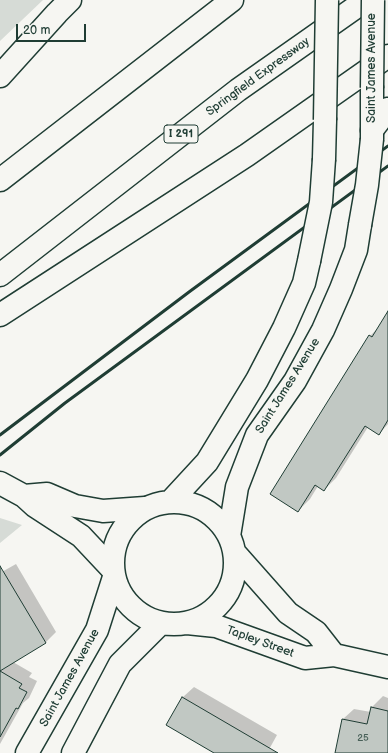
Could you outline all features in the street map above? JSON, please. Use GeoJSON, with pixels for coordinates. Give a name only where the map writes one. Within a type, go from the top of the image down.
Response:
{"type":"FeatureCollection","features":[{"type":"Feature","properties":{"kind":"main road"},"geometry":{"type":"LineString","coordinates":[[0,76],[70,0]]}},
{"type":"Feature","properties":{"kind":"main road"},"geometry":{"type":"LineString","coordinates":[[0,180],[232,0]]}},
{"type":"Feature","properties":{"kind":"main road"},"geometry":{"type":"LineString","coordinates":[[171,501],[207,462],[257,380],[284,328],[304,283],[321,202],[324,159],[327,0]]}},
{"type":"Feature","properties":{"kind":"main road","name":"Springfield Expressway"},"geometry":{"type":"LineString","coordinates":[[0,275],[238,90],[366,0]]}},
{"type":"Feature","properties":{"kind":"main road","name":"Saint James Avenue"},"geometry":{"type":"LineString","coordinates":[[232,544],[237,487],[257,435],[295,381],[323,330],[356,250],[367,185],[372,134],[373,0]]}},
{"type":"Feature","properties":{"kind":"main road"},"geometry":{"type":"LineString","coordinates":[[0,315],[247,155],[388,56]]}},
{"type":"Feature","properties":{"kind":"main road"},"geometry":{"type":"LineString","coordinates":[[372,134],[388,109]]}},
{"type":"Feature","properties":{"kind":"main road"},"geometry":{"type":"LineString","coordinates":[[0,483],[24,496],[35,506],[80,536],[113,573]]}},
{"type":"Feature","properties":{"kind":"main road"},"geometry":{"type":"LineString","coordinates":[[24,496],[47,494],[75,506],[103,511],[145,508]]}},
{"type":"Feature","properties":{"kind":"main road"},"geometry":{"type":"LineString","coordinates":[[232,544],[235,568],[232,583],[224,597],[214,609],[201,617],[186,623],[161,623],[145,617],[131,606],[120,593],[113,573],[113,554],[117,540],[123,527],[133,517],[145,508],[158,503],[171,501],[189,503],[206,510],[219,522],[232,544],[288,614],[316,632],[334,655]]}},
{"type":"Feature","properties":{"kind":"main road","name":"Saint James Avenue"},"geometry":{"type":"LineString","coordinates":[[28,753],[97,630],[113,573]]}},
{"type":"Feature","properties":{"kind":"main road"},"geometry":{"type":"LineString","coordinates":[[73,753],[120,664],[161,623]]}},
{"type":"Feature","properties":{"kind":"main road","name":"Tapley Street"},"geometry":{"type":"LineString","coordinates":[[186,623],[216,626],[305,658],[334,655],[388,667]]}},
{"type":"Feature","properties":{"kind":"shaded area"},"geometry":{"type":"Polygon","coordinates":[[[0,0],[43,0],[0,41],[0,0]]]}},
{"type":"Feature","properties":{"kind":"shaded area"},"geometry":{"type":"Polygon","coordinates":[[[0,518],[22,525],[0,543],[0,518]]]}},
{"type":"Feature","properties":{"kind":"building"},"geometry":{"type":"Polygon","coordinates":[[[388,311],[388,420],[379,435],[365,426],[324,491],[315,485],[298,512],[270,494],[369,335],[372,337],[388,311]]]}},
{"type":"Feature","properties":{"kind":"building"},"geometry":{"type":"Polygon","coordinates":[[[0,566],[46,643],[0,671],[0,566]]]}},
{"type":"Feature","properties":{"kind":"building"},"geometry":{"type":"Polygon","coordinates":[[[0,671],[22,684],[19,688],[27,692],[18,709],[16,708],[0,737],[0,671]]]}},
{"type":"Feature","properties":{"kind":"building"},"geometry":{"type":"Polygon","coordinates":[[[182,697],[278,753],[214,753],[166,725],[182,697]]]}},
{"type":"Feature","properties":{"kind":"building"},"geometry":{"type":"Polygon","coordinates":[[[371,707],[388,711],[388,753],[335,753],[342,719],[367,724],[371,707]]]}},
{"type":"Feature","properties":{"kind":"railway"},"geometry":{"type":"LineString","coordinates":[[0,435],[189,292],[388,146]]}},
{"type":"Feature","properties":{"kind":"railway"},"geometry":{"type":"LineString","coordinates":[[0,455],[65,403],[388,166]]}}]}
